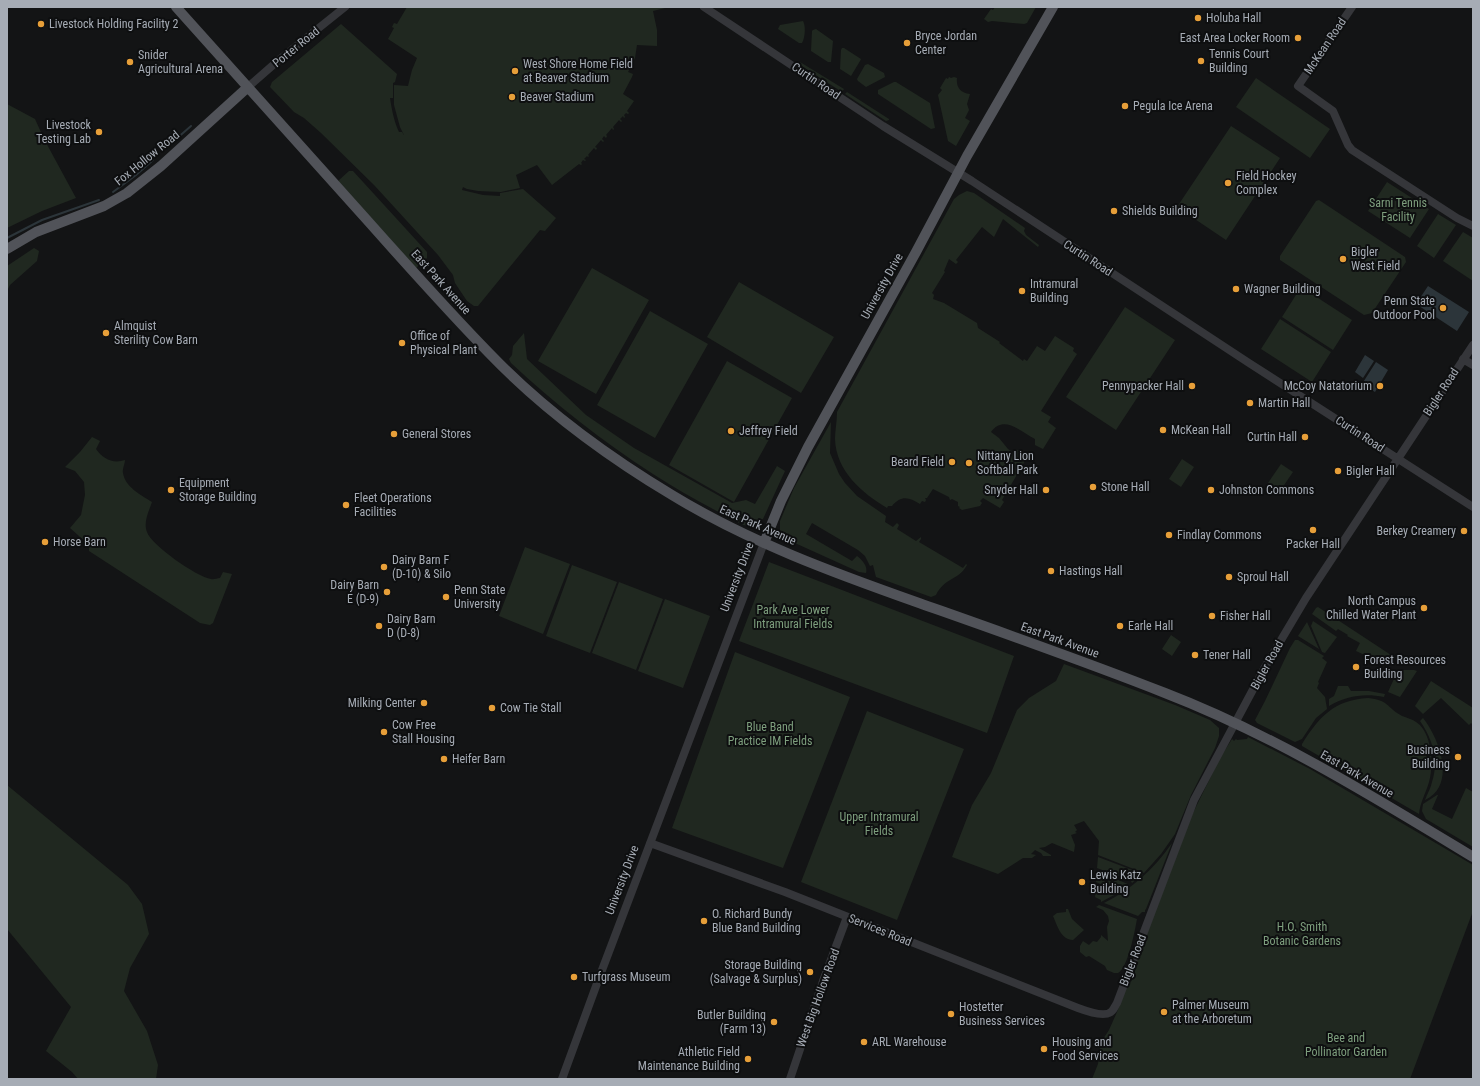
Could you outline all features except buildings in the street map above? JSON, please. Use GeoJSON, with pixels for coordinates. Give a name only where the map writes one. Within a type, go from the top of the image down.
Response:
{"type":"FeatureCollection","features":[{"type":"Feature","properties":{"kind":"main road","name":"East Park Avenue"},"geometry":{"type":"LineString","coordinates":[[176,7],[466,329],[516,378],[555,413],[642,476],[704,514],[764,543],[866,585],[1168,694],[1235,723],[1289,750],[1473,857]]}},
{"type":"Feature","properties":{"kind":"main road","name":"University Drive"},"geometry":{"type":"LineString","coordinates":[[764,543],[781,501],[808,447],[919,247],[958,173],[1053,7]]}},
{"type":"Feature","properties":{"kind":"main road","name":"Fox Hollow Road"},"geometry":{"type":"LineString","coordinates":[[7,249],[36,232],[104,206],[127,193],[161,166],[248,88]]}},
{"type":"Feature","properties":{"kind":"street","name":"Porter Road"},"geometry":{"type":"LineString","coordinates":[[248,88],[345,7]]}},
{"type":"Feature","properties":{"kind":"street","name":"Curtin Road"},"geometry":{"type":"LineString","coordinates":[[704,7],[883,126],[958,173],[1473,507]]}},
{"type":"Feature","properties":{"kind":"street","name":"McKean Road"},"geometry":{"type":"LineString","coordinates":[[1352,7],[1298,86],[1333,111],[1348,145],[1352,150],[1457,218],[1473,226]]}},
{"type":"Feature","properties":{"kind":"street","name":"Bigler Road"},"geometry":{"type":"LineString","coordinates":[[1111,1012],[1117,1003],[1194,800],[1265,667],[1299,609],[1473,344]]}},
{"type":"Feature","properties":{"kind":"street"},"geometry":{"type":"LineString","coordinates":[[1463,359],[1473,365]]}},
{"type":"Feature","properties":{"kind":"street","name":"University Drive"},"geometry":{"type":"LineString","coordinates":[[562,1079],[764,543]]}},
{"type":"Feature","properties":{"kind":"street","name":"Services Road"},"geometry":{"type":"LineString","coordinates":[[650,843],[785,892],[1078,1008],[1107,1014],[1111,1012]]}},
{"type":"Feature","properties":{"kind":"street","name":"West Big Hollow Road"},"geometry":{"type":"LineString","coordinates":[[790,1079],[810,1016],[847,917]]}},
{"type":"Feature","properties":{"kind":"green space","name":"Beaver Stadium"},"geometry":{"type":"Polygon","coordinates":[[[407,7],[669,7],[653,11],[657,30],[657,46],[637,45],[635,58],[628,72],[633,74],[623,94],[634,101],[627,111],[629,113],[626,113],[624,118],[623,116],[620,119],[622,121],[621,122],[619,120],[613,127],[614,129],[613,130],[612,128],[606,135],[606,138],[604,136],[602,139],[604,141],[603,142],[601,140],[595,147],[597,148],[596,150],[594,148],[588,155],[589,156],[584,159],[586,160],[583,160],[581,165],[579,164],[552,185],[537,165],[516,175],[520,188],[501,192],[478,191],[463,187],[462,190],[483,195],[500,196],[500,193],[523,189],[556,218],[545,231],[540,230],[478,306],[474,306],[467,301],[455,283],[453,275],[438,255],[374,185],[321,133],[304,118],[294,112],[270,87],[272,82],[341,24],[397,74],[395,82],[393,83],[393,98],[390,98],[397,128],[399,132],[402,132],[404,135],[400,127],[394,105],[394,85],[408,86],[417,58],[388,39],[394,28],[392,27],[394,23],[397,24],[407,7]]]}},
{"type":"Feature","properties":{"kind":"green space"},"geometry":{"type":"Polygon","coordinates":[[[995,7],[1036,7],[1027,23],[1024,24],[992,21],[988,22],[984,19],[991,9],[993,10],[995,7]]]}},
{"type":"Feature","properties":{"kind":"green space"},"geometry":{"type":"Polygon","coordinates":[[[803,21],[805,32],[802,43],[799,43],[778,29],[780,25],[803,21]]]}},
{"type":"Feature","properties":{"kind":"green space"},"geometry":{"type":"Polygon","coordinates":[[[816,29],[833,41],[831,62],[828,62],[811,51],[812,31],[816,29]]]}},
{"type":"Feature","properties":{"kind":"green space"},"geometry":{"type":"Polygon","coordinates":[[[842,48],[861,59],[851,76],[840,69],[842,48]]]}},
{"type":"Feature","properties":{"kind":"green space"},"geometry":{"type":"Polygon","coordinates":[[[800,62],[844,89],[842,92],[800,65],[800,62]]]}},
{"type":"Feature","properties":{"kind":"green space"},"geometry":{"type":"Polygon","coordinates":[[[868,64],[884,73],[885,77],[866,87],[857,79],[865,65],[868,64]]]}},
{"type":"Feature","properties":{"kind":"green space"},"geometry":{"type":"Polygon","coordinates":[[[949,77],[957,78],[959,89],[970,94],[967,104],[969,110],[965,118],[970,121],[956,146],[948,141],[938,95],[942,90],[940,88],[946,78],[948,79],[949,77]]]}},
{"type":"Feature","properties":{"kind":"green space"},"geometry":{"type":"Polygon","coordinates":[[[1256,78],[1330,129],[1310,158],[1236,107],[1256,78]]]}},
{"type":"Feature","properties":{"kind":"green space"},"geometry":{"type":"Polygon","coordinates":[[[894,82],[930,103],[935,128],[931,129],[878,94],[878,90],[894,82]]]}},
{"type":"Feature","properties":{"kind":"green space"},"geometry":{"type":"Polygon","coordinates":[[[847,92],[889,120],[886,121],[845,94],[847,92]]]}},
{"type":"Feature","properties":{"kind":"green space"},"geometry":{"type":"Polygon","coordinates":[[[7,104],[35,119],[44,139],[76,198],[42,211],[7,228],[7,104]]]}},
{"type":"Feature","properties":{"kind":"green space","name":"Field Hockey Complex"},"geometry":{"type":"Polygon","coordinates":[[[1231,126],[1280,158],[1226,240],[1177,207],[1231,126]]]}},
{"type":"Feature","properties":{"kind":"green space"},"geometry":{"type":"Polygon","coordinates":[[[349,171],[353,171],[427,252],[427,258],[416,268],[338,181],[349,171]]]}},
{"type":"Feature","properties":{"kind":"green space","name":"Sarni Tennis Facility"},"geometry":{"type":"Polygon","coordinates":[[[1387,182],[1429,209],[1410,238],[1368,211],[1387,182]]]}},
{"type":"Feature","properties":{"kind":"green space"},"geometry":{"type":"Polygon","coordinates":[[[967,191],[974,193],[1025,228],[1024,231],[1026,235],[1039,245],[1038,247],[1003,219],[994,237],[982,227],[956,260],[958,262],[956,264],[949,259],[944,271],[945,272],[932,293],[934,295],[933,299],[944,303],[977,323],[978,328],[1000,342],[999,343],[1023,361],[1024,359],[1027,361],[1037,346],[1045,351],[1055,336],[1074,348],[1073,351],[1077,354],[1041,411],[1051,417],[1048,422],[1056,428],[1043,449],[1035,445],[1035,439],[1007,424],[996,427],[991,432],[1014,453],[1016,449],[1028,456],[1002,500],[1004,502],[1000,508],[983,498],[980,501],[982,503],[980,506],[962,510],[958,506],[958,502],[952,499],[950,500],[949,497],[933,489],[927,498],[925,498],[925,502],[922,501],[920,504],[905,498],[895,502],[892,506],[888,506],[887,508],[860,488],[845,471],[836,451],[835,439],[837,412],[954,199],[967,191]]]}},
{"type":"Feature","properties":{"kind":"green space","name":"Bigler West Field"},"geometry":{"type":"Polygon","coordinates":[[[1319,200],[1405,257],[1406,262],[1372,313],[1364,315],[1280,260],[1280,256],[1316,201],[1319,200]]]}},
{"type":"Feature","properties":{"kind":"green space","name":"Sarni Tennis Facility"},"geometry":{"type":"Polygon","coordinates":[[[1438,214],[1456,225],[1434,258],[1417,246],[1438,214]]]}},
{"type":"Feature","properties":{"kind":"green space","name":"Sarni Tennis Facility"},"geometry":{"type":"Polygon","coordinates":[[[1463,232],[1473,238],[1473,281],[1443,261],[1463,232]]]}},
{"type":"Feature","properties":{"kind":"green space"},"geometry":{"type":"Polygon","coordinates":[[[34,248],[39,251],[37,261],[10,285],[7,291],[7,266],[34,248]]]}},
{"type":"Feature","properties":{"kind":"green space"},"geometry":{"type":"Polygon","coordinates":[[[592,268],[649,300],[596,394],[538,361],[592,268]]]}},
{"type":"Feature","properties":{"kind":"green space"},"geometry":{"type":"Polygon","coordinates":[[[739,282],[834,337],[801,393],[707,337],[739,282]]]}},
{"type":"Feature","properties":{"kind":"green space"},"geometry":{"type":"Polygon","coordinates":[[[1301,287],[1352,320],[1333,350],[1282,317],[1301,287]]]}},
{"type":"Feature","properties":{"kind":"green space"},"geometry":{"type":"Polygon","coordinates":[[[1125,307],[1175,340],[1116,430],[1066,397],[1125,307]]]}},
{"type":"Feature","properties":{"kind":"green space"},"geometry":{"type":"Polygon","coordinates":[[[650,311],[708,344],[655,438],[597,405],[650,311]]]}},
{"type":"Feature","properties":{"kind":"green space"},"geometry":{"type":"Polygon","coordinates":[[[1280,319],[1331,352],[1312,382],[1261,349],[1280,319]]]}},
{"type":"Feature","properties":{"kind":"green space"},"geometry":{"type":"Polygon","coordinates":[[[524,333],[527,359],[586,415],[634,448],[732,503],[746,500],[755,504],[777,466],[785,471],[763,519],[754,522],[750,526],[743,525],[664,481],[579,422],[511,363],[509,359],[512,355],[513,346],[524,333]]]}},
{"type":"Feature","properties":{"kind":"green space","name":"Jeffrey Field"},"geometry":{"type":"Polygon","coordinates":[[[727,361],[792,398],[734,502],[669,465],[727,361]]]}},
{"type":"Feature","properties":{"kind":"green space"},"geometry":{"type":"Polygon","coordinates":[[[831,422],[830,453],[839,474],[857,496],[886,516],[885,522],[893,527],[897,523],[899,525],[897,529],[916,541],[921,537],[919,542],[963,568],[966,564],[967,565],[960,574],[943,585],[936,595],[931,597],[876,577],[873,565],[870,566],[865,556],[858,550],[812,523],[806,534],[852,561],[857,556],[863,561],[866,573],[859,572],[786,539],[781,535],[780,521],[794,488],[831,422]]]}},
{"type":"Feature","properties":{"kind":"green space"},"geometry":{"type":"Polygon","coordinates":[[[92,437],[100,441],[96,449],[102,456],[112,461],[125,460],[123,471],[124,478],[134,490],[152,502],[147,517],[146,528],[150,538],[157,545],[175,560],[204,577],[211,579],[220,578],[223,572],[232,574],[213,623],[210,625],[200,623],[89,551],[89,545],[70,528],[81,515],[85,495],[84,482],[75,471],[65,467],[92,437]]]}},
{"type":"Feature","properties":{"kind":"green space"},"geometry":{"type":"Polygon","coordinates":[[[1182,459],[1194,467],[1181,487],[1169,479],[1182,459]]]}},
{"type":"Feature","properties":{"kind":"green space"},"geometry":{"type":"Polygon","coordinates":[[[1281,464],[1293,472],[1280,491],[1268,483],[1281,464]]]}},
{"type":"Feature","properties":{"kind":"green space"},"geometry":{"type":"Polygon","coordinates":[[[525,547],[570,564],[543,634],[499,616],[525,547]]]}},
{"type":"Feature","properties":{"kind":"green space","name":"Park Ave Lower Intramural Fields"},"geometry":{"type":"Polygon","coordinates":[[[769,562],[1014,656],[987,733],[739,641],[769,562]]]}},
{"type":"Feature","properties":{"kind":"green space"},"geometry":{"type":"Polygon","coordinates":[[[572,565],[617,582],[590,653],[546,636],[572,565]]]}},
{"type":"Feature","properties":{"kind":"green space"},"geometry":{"type":"Polygon","coordinates":[[[619,582],[663,599],[636,670],[592,653],[619,582]]]}},
{"type":"Feature","properties":{"kind":"green space"},"geometry":{"type":"Polygon","coordinates":[[[665,599],[710,616],[683,688],[638,671],[665,599]]]}},
{"type":"Feature","properties":{"kind":"green space"},"geometry":{"type":"Polygon","coordinates":[[[1318,607],[1391,655],[1392,657],[1388,666],[1356,651],[1360,643],[1338,629],[1336,631],[1312,614],[1318,607]]]}},
{"type":"Feature","properties":{"kind":"green space"},"geometry":{"type":"Polygon","coordinates":[[[1313,621],[1337,637],[1325,653],[1322,652],[1311,626],[1313,621]]]}},
{"type":"Feature","properties":{"kind":"green space"},"geometry":{"type":"Polygon","coordinates":[[[1307,622],[1319,649],[1298,636],[1307,622]]]}},
{"type":"Feature","properties":{"kind":"green space"},"geometry":{"type":"Polygon","coordinates":[[[1171,635],[1181,642],[1172,656],[1162,649],[1171,635]]]}},
{"type":"Feature","properties":{"kind":"green space"},"geometry":{"type":"Polygon","coordinates":[[[1295,640],[1298,640],[1324,656],[1322,658],[1327,662],[1318,682],[1317,688],[1325,697],[1327,709],[1316,718],[1302,739],[1295,742],[1257,723],[1255,720],[1295,640]]]}},
{"type":"Feature","properties":{"kind":"green space","name":"Blue Band Practice IM Fields"},"geometry":{"type":"Polygon","coordinates":[[[735,652],[850,697],[783,868],[672,828],[735,652]]]}},
{"type":"Feature","properties":{"kind":"green space"},"geometry":{"type":"Polygon","coordinates":[[[1064,664],[1175,705],[1210,720],[1219,728],[1219,736],[1215,748],[1191,795],[1175,834],[1161,854],[1144,873],[1098,855],[1099,841],[1084,821],[1074,825],[1077,830],[1075,832],[1077,833],[1071,835],[1075,845],[1074,852],[1052,843],[1045,847],[1039,848],[1051,856],[1043,856],[1035,850],[1031,854],[1036,855],[1032,858],[1023,858],[998,874],[952,857],[972,805],[991,773],[1017,710],[1029,698],[1056,681],[1064,664]]]}},
{"type":"Feature","properties":{"kind":"green space"},"geometry":{"type":"Polygon","coordinates":[[[1398,670],[1417,671],[1400,697],[1388,692],[1398,670]]]}},
{"type":"Feature","properties":{"kind":"green space"},"geometry":{"type":"Polygon","coordinates":[[[1431,681],[1473,708],[1473,725],[1471,723],[1469,725],[1441,698],[1423,714],[1415,706],[1431,681]]]}},
{"type":"Feature","properties":{"kind":"green space"},"geometry":{"type":"Polygon","coordinates":[[[1338,686],[1348,686],[1351,691],[1369,691],[1385,694],[1384,697],[1369,695],[1355,696],[1329,706],[1329,699],[1334,696],[1338,686]]]}},
{"type":"Feature","properties":{"kind":"green space"},"geometry":{"type":"Polygon","coordinates":[[[1368,698],[1384,702],[1397,713],[1414,721],[1425,733],[1430,749],[1431,775],[1419,814],[1302,746],[1308,734],[1321,718],[1337,706],[1356,699],[1368,698]]]}},
{"type":"Feature","properties":{"kind":"green space","name":"Upper Intramural Fields"},"geometry":{"type":"Polygon","coordinates":[[[867,711],[964,749],[897,920],[801,882],[867,711]]]}},
{"type":"Feature","properties":{"kind":"green space"},"geometry":{"type":"Polygon","coordinates":[[[1423,718],[1435,737],[1442,761],[1443,773],[1440,784],[1435,793],[1425,800],[1434,774],[1435,758],[1434,750],[1428,735],[1420,721],[1423,718]]]}},
{"type":"Feature","properties":{"kind":"green space","name":"H.O. Smith Botanic Gardens"},"geometry":{"type":"Polygon","coordinates":[[[1248,737],[1310,769],[1473,865],[1473,911],[1410,1079],[1092,1079],[1098,1064],[1101,1042],[1109,1030],[1117,1012],[1192,815],[1220,758],[1232,739],[1234,741],[1236,739],[1247,739],[1248,737]]]}},
{"type":"Feature","properties":{"kind":"green space"},"geometry":{"type":"Polygon","coordinates":[[[7,785],[128,885],[142,904],[149,934],[130,968],[124,991],[147,1031],[158,1065],[156,1079],[78,1079],[72,1072],[46,1051],[71,1007],[7,929],[7,785]]]}},
{"type":"Feature","properties":{"kind":"green space"},"geometry":{"type":"Polygon","coordinates":[[[1466,788],[1473,792],[1473,847],[1426,819],[1422,811],[1423,804],[1438,795],[1432,809],[1452,819],[1466,788]]]}},
{"type":"Feature","properties":{"kind":"green space"},"geometry":{"type":"Polygon","coordinates":[[[1172,843],[1145,912],[1142,912],[1138,916],[1104,903],[1142,878],[1172,843]]]}},
{"type":"Feature","properties":{"kind":"green space"},"geometry":{"type":"Polygon","coordinates":[[[1098,857],[1143,874],[1132,883],[1131,881],[1097,868],[1098,857]]]}},
{"type":"Feature","properties":{"kind":"green space"},"geometry":{"type":"Polygon","coordinates":[[[1097,871],[1130,885],[1117,893],[1117,891],[1096,882],[1097,871]]]}},
{"type":"Feature","properties":{"kind":"green space"},"geometry":{"type":"Polygon","coordinates":[[[1096,886],[1116,894],[1101,902],[1101,900],[1095,897],[1096,886]]]}},
{"type":"Feature","properties":{"kind":"green space"},"geometry":{"type":"Polygon","coordinates":[[[1099,905],[1137,919],[1128,957],[1122,970],[1118,973],[1107,970],[1105,966],[1089,956],[1086,957],[1080,952],[1080,946],[1083,941],[1089,945],[1093,941],[1097,942],[1101,935],[1108,941],[1108,916],[1103,910],[1096,907],[1099,905]]]}},
{"type":"Feature","properties":{"kind":"green space"},"geometry":{"type":"Polygon","coordinates":[[[1066,909],[1068,909],[1072,919],[1084,930],[1073,940],[1065,938],[1062,935],[1053,916],[1057,913],[1066,912],[1066,909]]]}},
{"type":"Feature","properties":{"kind":"shaded area","name":"Penn State Outdoor Pool"},"geometry":{"type":"Polygon","coordinates":[[[1428,286],[1469,312],[1457,331],[1416,304],[1428,286]]]}},
{"type":"Feature","properties":{"kind":"shaded area"},"geometry":{"type":"Polygon","coordinates":[[[1365,355],[1374,361],[1363,378],[1355,372],[1365,355]]]}},
{"type":"Feature","properties":{"kind":"shaded area"},"geometry":{"type":"Polygon","coordinates":[[[1376,362],[1388,370],[1375,392],[1362,384],[1376,362]]]}},
{"type":"Feature","properties":{"kind":"waterway"},"geometry":{"type":"LineString","coordinates":[[167,147],[191,126]]}},
{"type":"Feature","properties":{"kind":"waterway"},"geometry":{"type":"LineString","coordinates":[[113,192],[153,160]]}},
{"type":"Feature","properties":{"kind":"waterway"},"geometry":{"type":"LineString","coordinates":[[7,238],[42,220],[99,200]]}},
{"type":"Feature","properties":{"kind":"place","name":"Holuba Hall"},"geometry":{"type":"Point","coordinates":[1198,18]}},
{"type":"Feature","properties":{"kind":"place","name":"Livestock Holding Facility 2"},"geometry":{"type":"Point","coordinates":[41,24]}},
{"type":"Feature","properties":{"kind":"place","name":"East Area Locker Room"},"geometry":{"type":"Point","coordinates":[1298,38]}},
{"type":"Feature","properties":{"kind":"place","name":"Bryce Jordan Center"},"geometry":{"type":"Point","coordinates":[907,43]}},
{"type":"Feature","properties":{"kind":"place","name":"Tennis Court Building"},"geometry":{"type":"Point","coordinates":[1201,61]}},
{"type":"Feature","properties":{"kind":"place","name":"Snider Agricultural Arena"},"geometry":{"type":"Point","coordinates":[130,62]}},
{"type":"Feature","properties":{"kind":"place","name":"West Shore Home Field at Beaver Stadium"},"geometry":{"type":"Point","coordinates":[515,71]}},
{"type":"Feature","properties":{"kind":"place","name":"Beaver Stadium"},"geometry":{"type":"Point","coordinates":[512,97]}},
{"type":"Feature","properties":{"kind":"place","name":"Pegula Ice Arena"},"geometry":{"type":"Point","coordinates":[1125,106]}},
{"type":"Feature","properties":{"kind":"place","name":"Livestock Testing Lab"},"geometry":{"type":"Point","coordinates":[99,132]}},
{"type":"Feature","properties":{"kind":"place","name":"Field Hockey Complex"},"geometry":{"type":"Point","coordinates":[1228,183]}},
{"type":"Feature","properties":{"kind":"place","name":"Shields Building"},"geometry":{"type":"Point","coordinates":[1114,211]}},
{"type":"Feature","properties":{"kind":"place","name":"Bigler West Field"},"geometry":{"type":"Point","coordinates":[1343,259]}},
{"type":"Feature","properties":{"kind":"place","name":"Wagner Building"},"geometry":{"type":"Point","coordinates":[1236,289]}},
{"type":"Feature","properties":{"kind":"place","name":"Intramural Building"},"geometry":{"type":"Point","coordinates":[1022,291]}},
{"type":"Feature","properties":{"kind":"place","name":"Penn State Outdoor Pool"},"geometry":{"type":"Point","coordinates":[1443,308]}},
{"type":"Feature","properties":{"kind":"place","name":"Almquist Sterility Cow Barn"},"geometry":{"type":"Point","coordinates":[106,333]}},
{"type":"Feature","properties":{"kind":"place","name":"Office of Physical Plant"},"geometry":{"type":"Point","coordinates":[402,343]}},
{"type":"Feature","properties":{"kind":"place","name":"Pennypacker Hall"},"geometry":{"type":"Point","coordinates":[1192,386]}},
{"type":"Feature","properties":{"kind":"place","name":"McCoy Natatorium"},"geometry":{"type":"Point","coordinates":[1380,386]}},
{"type":"Feature","properties":{"kind":"place","name":"Martin Hall"},"geometry":{"type":"Point","coordinates":[1250,403]}},
{"type":"Feature","properties":{"kind":"place","name":"McKean Hall"},"geometry":{"type":"Point","coordinates":[1163,430]}},
{"type":"Feature","properties":{"kind":"place","name":"Jeffrey Field"},"geometry":{"type":"Point","coordinates":[731,431]}},
{"type":"Feature","properties":{"kind":"place","name":"General Stores"},"geometry":{"type":"Point","coordinates":[394,434]}},
{"type":"Feature","properties":{"kind":"place","name":"Curtin Hall"},"geometry":{"type":"Point","coordinates":[1305,437]}},
{"type":"Feature","properties":{"kind":"place","name":"Beard Field"},"geometry":{"type":"Point","coordinates":[952,462]}},
{"type":"Feature","properties":{"kind":"place","name":"Nittany Lion Softball Park"},"geometry":{"type":"Point","coordinates":[969,463]}},
{"type":"Feature","properties":{"kind":"place","name":"Bigler Hall"},"geometry":{"type":"Point","coordinates":[1338,471]}},
{"type":"Feature","properties":{"kind":"place","name":"Stone Hall"},"geometry":{"type":"Point","coordinates":[1093,487]}},
{"type":"Feature","properties":{"kind":"place","name":"Equipment Storage Building"},"geometry":{"type":"Point","coordinates":[171,490]}},
{"type":"Feature","properties":{"kind":"place","name":"Snyder Hall"},"geometry":{"type":"Point","coordinates":[1046,490]}},
{"type":"Feature","properties":{"kind":"place","name":"Johnston Commons"},"geometry":{"type":"Point","coordinates":[1211,490]}},
{"type":"Feature","properties":{"kind":"place","name":"Fleet Operations Facilities"},"geometry":{"type":"Point","coordinates":[346,505]}},
{"type":"Feature","properties":{"kind":"place","name":"Packer Hall"},"geometry":{"type":"Point","coordinates":[1313,530]}},
{"type":"Feature","properties":{"kind":"place","name":"Berkey Creamery"},"geometry":{"type":"Point","coordinates":[1464,531]}},
{"type":"Feature","properties":{"kind":"place","name":"Findlay Commons"},"geometry":{"type":"Point","coordinates":[1169,535]}},
{"type":"Feature","properties":{"kind":"place","name":"Horse Barn"},"geometry":{"type":"Point","coordinates":[45,542]}},
{"type":"Feature","properties":{"kind":"place","name":"Dairy Barn F (D-10) & Silo"},"geometry":{"type":"Point","coordinates":[384,567]}},
{"type":"Feature","properties":{"kind":"place","name":"Hastings Hall"},"geometry":{"type":"Point","coordinates":[1051,571]}},
{"type":"Feature","properties":{"kind":"place","name":"Sproul Hall"},"geometry":{"type":"Point","coordinates":[1229,577]}},
{"type":"Feature","properties":{"kind":"place","name":"Dairy Barn E (D-9)"},"geometry":{"type":"Point","coordinates":[387,592]}},
{"type":"Feature","properties":{"kind":"place","name":"Penn State University"},"geometry":{"type":"Point","coordinates":[446,597]}},
{"type":"Feature","properties":{"kind":"place","name":"North Campus Chilled Water Plant"},"geometry":{"type":"Point","coordinates":[1424,608]}},
{"type":"Feature","properties":{"kind":"place","name":"Fisher Hall"},"geometry":{"type":"Point","coordinates":[1212,616]}},
{"type":"Feature","properties":{"kind":"place","name":"Dairy Barn D (D-8)"},"geometry":{"type":"Point","coordinates":[379,626]}},
{"type":"Feature","properties":{"kind":"place","name":"Earle Hall"},"geometry":{"type":"Point","coordinates":[1120,626]}},
{"type":"Feature","properties":{"kind":"place","name":"Tener Hall"},"geometry":{"type":"Point","coordinates":[1195,655]}},
{"type":"Feature","properties":{"kind":"place","name":"Forest Resources Building"},"geometry":{"type":"Point","coordinates":[1356,667]}},
{"type":"Feature","properties":{"kind":"place","name":"Milking Center"},"geometry":{"type":"Point","coordinates":[424,703]}},
{"type":"Feature","properties":{"kind":"place","name":"Cow Tie Stall"},"geometry":{"type":"Point","coordinates":[492,708]}},
{"type":"Feature","properties":{"kind":"place","name":"Cow Free Stall Housing"},"geometry":{"type":"Point","coordinates":[384,732]}},
{"type":"Feature","properties":{"kind":"place","name":"Business Building"},"geometry":{"type":"Point","coordinates":[1458,757]}},
{"type":"Feature","properties":{"kind":"place","name":"Heifer Barn"},"geometry":{"type":"Point","coordinates":[444,759]}},
{"type":"Feature","properties":{"kind":"place","name":"Lewis Katz Building"},"geometry":{"type":"Point","coordinates":[1082,882]}},
{"type":"Feature","properties":{"kind":"place","name":"O. Richard Bundy Blue Band Building"},"geometry":{"type":"Point","coordinates":[704,921]}},
{"type":"Feature","properties":{"kind":"place","name":"Storage Building (Salvage & Surplus)"},"geometry":{"type":"Point","coordinates":[810,972]}},
{"type":"Feature","properties":{"kind":"place","name":"Turfgrass Museum"},"geometry":{"type":"Point","coordinates":[574,977]}},
{"type":"Feature","properties":{"kind":"place","name":"Palmer Museum at the Arboretum"},"geometry":{"type":"Point","coordinates":[1164,1012]}},
{"type":"Feature","properties":{"kind":"place","name":"Hostetter Business Services"},"geometry":{"type":"Point","coordinates":[951,1014]}},
{"type":"Feature","properties":{"kind":"place","name":"Butler Building (Farm 13)"},"geometry":{"type":"Point","coordinates":[774,1022]}},
{"type":"Feature","properties":{"kind":"place","name":"ARL Warehouse"},"geometry":{"type":"Point","coordinates":[864,1042]}},
{"type":"Feature","properties":{"kind":"place","name":"Housing and Food Services"},"geometry":{"type":"Point","coordinates":[1044,1049]}},
{"type":"Feature","properties":{"kind":"place","name":"Athletic Field Maintenance Building"},"geometry":{"type":"Point","coordinates":[748,1059]}},
{"type":"Feature","properties":{"kind":"park label","name":"Bee and Pollinator Garden"},"geometry":{"type":"Point","coordinates":[1346,1045]}}]}
